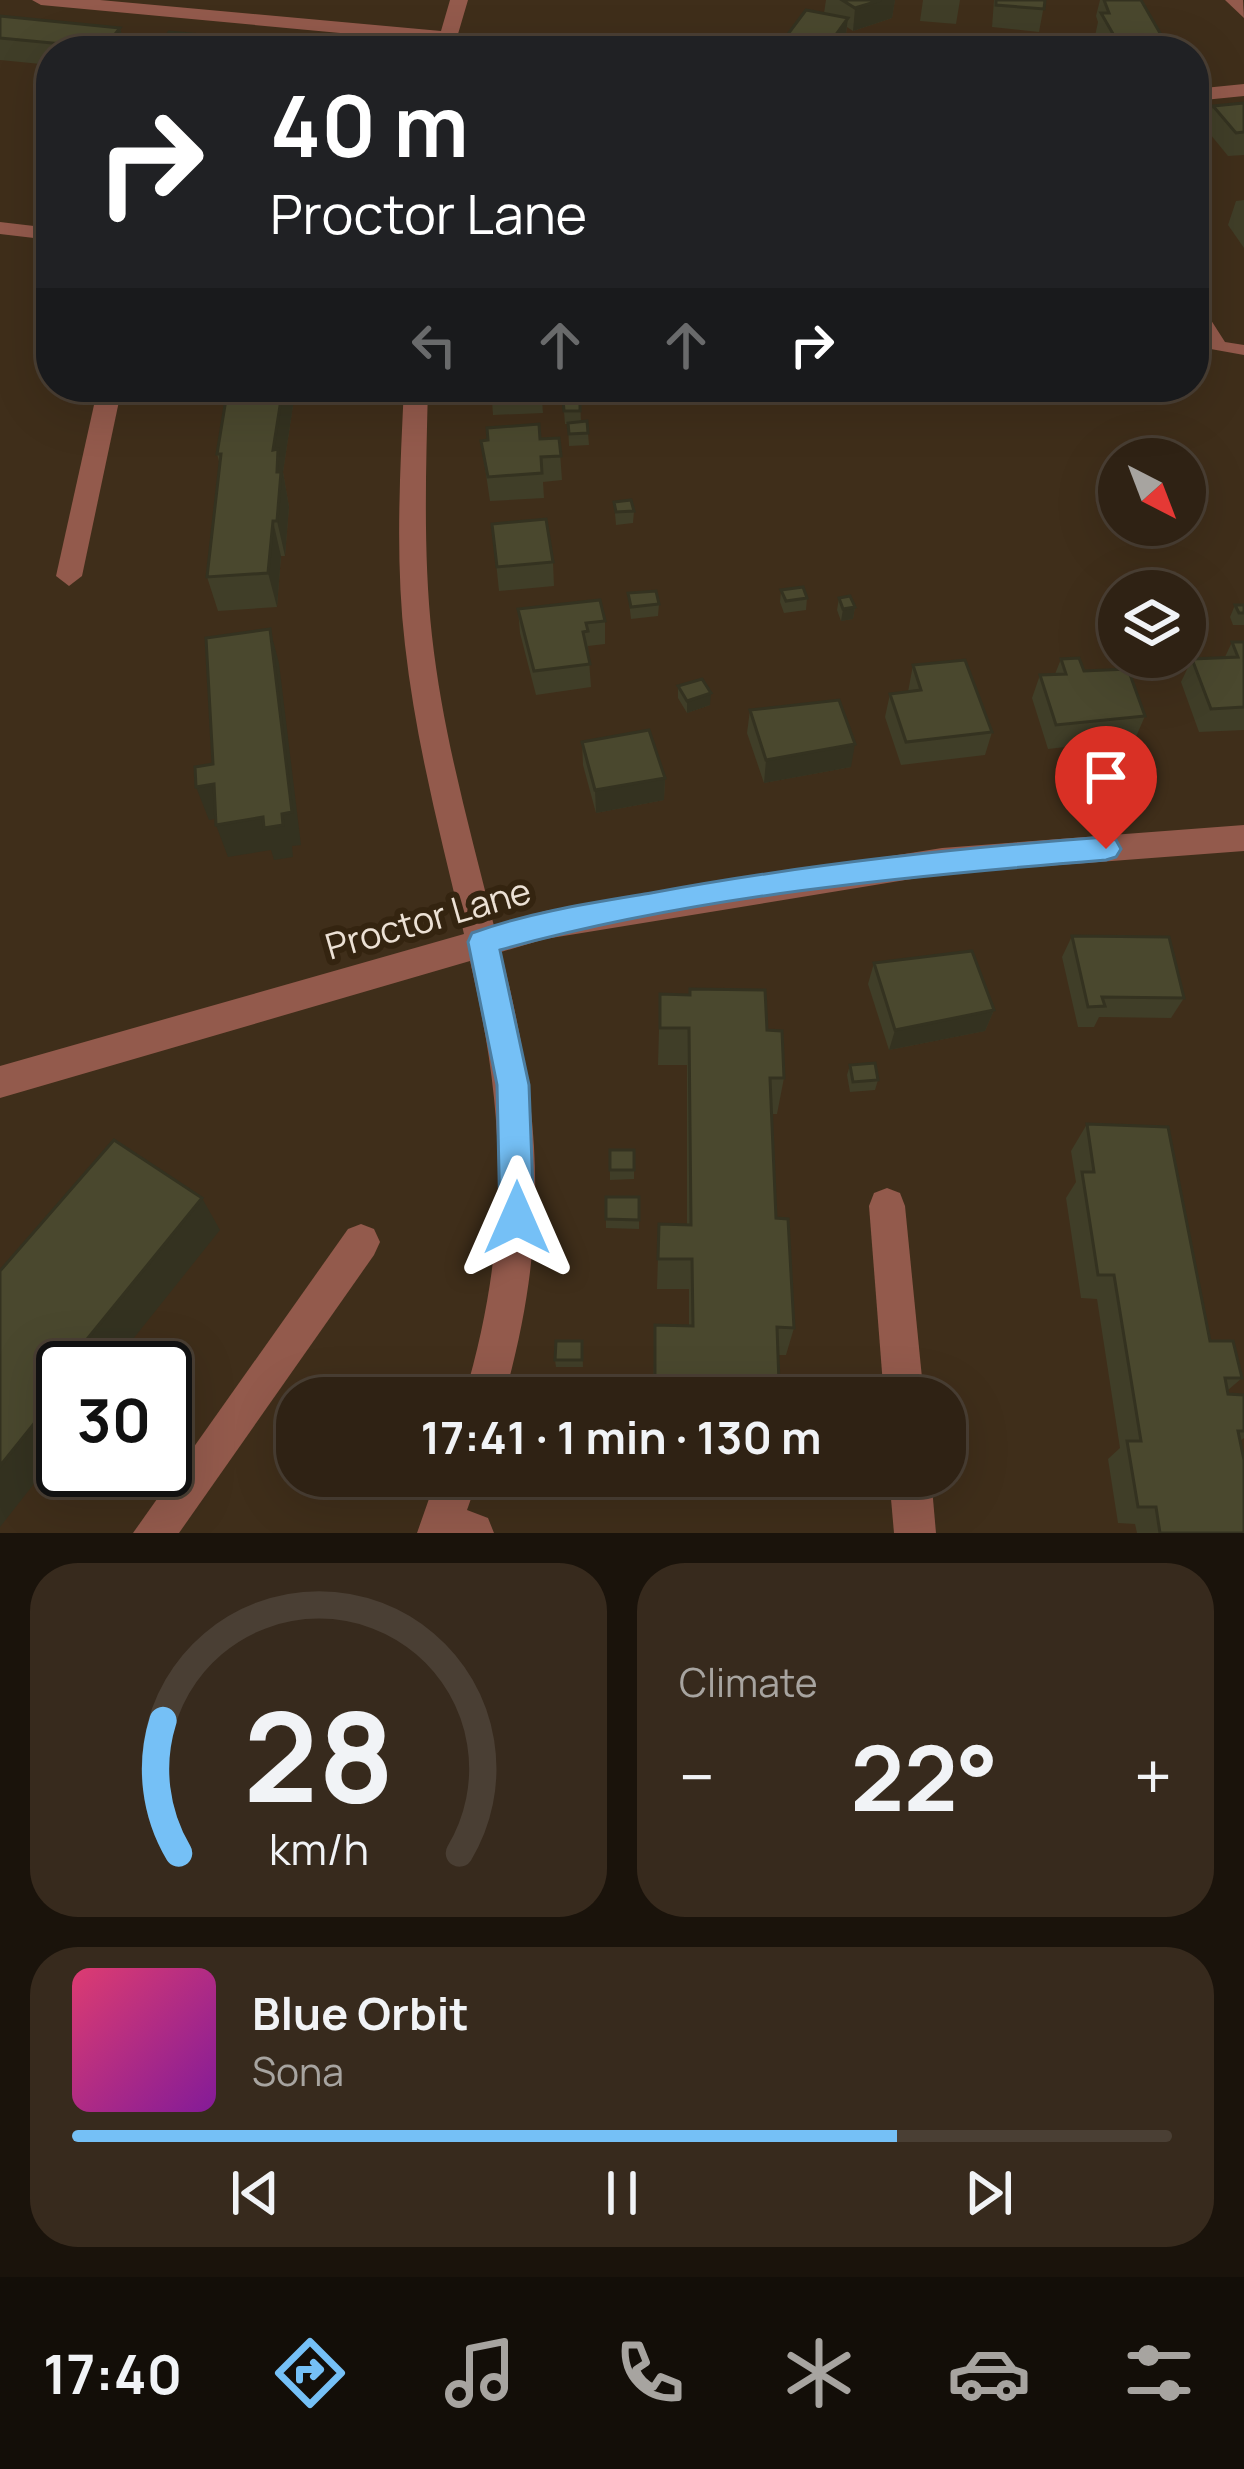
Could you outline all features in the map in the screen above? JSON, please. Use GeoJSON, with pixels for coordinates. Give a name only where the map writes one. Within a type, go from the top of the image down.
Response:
{"type":"FeatureCollection","features":[{"type":"Feature","properties":{"kind":"street"},"geometry":{"type":"LineString","coordinates":[[41,0],[372,36]]}},
{"type":"Feature","properties":{"kind":"street"},"geometry":{"type":"LineString","coordinates":[[448,36],[459,0]]}},
{"type":"Feature","properties":{"kind":"street"},"geometry":{"type":"LineString","coordinates":[[1234,0],[1244,13]]}},
{"type":"Feature","properties":{"kind":"street"},"geometry":{"type":"LineString","coordinates":[[1209,94],[1244,90]]}},
{"type":"Feature","properties":{"kind":"street"},"geometry":{"type":"LineString","coordinates":[[0,228],[36,232]]}},
{"type":"Feature","properties":{"kind":"street"},"geometry":{"type":"LineString","coordinates":[[69,576],[107,402]]}},
{"type":"Feature","properties":{"kind":"street"},"geometry":{"type":"LineString","coordinates":[[416,402],[418,642],[448,810],[483,942],[513,1085],[517,1218],[488,1377]]}},
{"type":"Feature","properties":{"kind":"street","name":"Proctor Lane"},"geometry":{"type":"LineString","coordinates":[[0,1082],[545,925],[693,897],[942,861],[1244,838]]}},
{"type":"Feature","properties":{"kind":"street"},"geometry":{"type":"LineString","coordinates":[[887,1206],[902,1377]]}},
{"type":"Feature","properties":{"kind":"street"},"geometry":{"type":"LineString","coordinates":[[154,1533],[362,1242]]}},
{"type":"Feature","properties":{"kind":"street"},"geometry":{"type":"LineString","coordinates":[[451,1529],[455,1497]]}},
{"type":"Feature","properties":{"kind":"street"},"geometry":{"type":"LineString","coordinates":[[912,1497],[915,1533]]}},
{"type":"Feature","properties":{"kind":"lane"},"geometry":{"type":"LineString","coordinates":[[1209,331],[1216,342]]}},
{"type":"Feature","properties":{"kind":"lane"},"geometry":{"type":"LineString","coordinates":[[1209,342],[1244,350]]}},
{"type":"Feature","properties":{"kind":"building"},"geometry":{"type":"Polygon","coordinates":[[[842,0],[881,0],[855,8],[842,0]]]}},
{"type":"Feature","properties":{"kind":"building"},"geometry":{"type":"Polygon","coordinates":[[[996,0],[1045,0],[1044,9],[996,5],[996,0]]]}},
{"type":"Feature","properties":{"kind":"building"},"geometry":{"type":"Polygon","coordinates":[[[1104,0],[1141,0],[1162,36],[1114,36],[1101,13],[1109,13],[1104,0]]]}},
{"type":"Feature","properties":{"kind":"building"},"geometry":{"type":"Polygon","coordinates":[[[806,10],[848,18],[835,36],[788,34],[806,10]]]}},
{"type":"Feature","properties":{"kind":"building"},"geometry":{"type":"Polygon","coordinates":[[[0,16],[120,28],[114,36],[36,36],[36,41],[0,38],[0,16]]]}},
{"type":"Feature","properties":{"kind":"building"},"geometry":{"type":"Polygon","coordinates":[[[169,32],[213,36],[166,36],[169,32]]]}},
{"type":"Feature","properties":{"kind":"building"},"geometry":{"type":"Polygon","coordinates":[[[1244,103],[1244,132],[1236,133],[1213,106],[1244,103]]]}},
{"type":"Feature","properties":{"kind":"building"},"geometry":{"type":"Polygon","coordinates":[[[226,402],[281,402],[273,450],[278,449],[277,472],[281,472],[268,573],[207,577],[221,454],[217,454],[226,402]]]}},
{"type":"Feature","properties":{"kind":"building"},"geometry":{"type":"Polygon","coordinates":[[[563,402],[580,402],[580,411],[564,411],[563,402]]]}},
{"type":"Feature","properties":{"kind":"building"},"geometry":{"type":"Polygon","coordinates":[[[587,421],[588,433],[569,434],[568,423],[587,421]]]}},
{"type":"Feature","properties":{"kind":"building"},"geometry":{"type":"Polygon","coordinates":[[[539,424],[540,439],[559,438],[561,456],[541,457],[542,473],[488,477],[481,441],[488,440],[487,428],[539,424]]]}},
{"type":"Feature","properties":{"kind":"building"},"geometry":{"type":"Polygon","coordinates":[[[631,500],[634,511],[616,512],[614,502],[631,500]]]}},
{"type":"Feature","properties":{"kind":"building"},"geometry":{"type":"Polygon","coordinates":[[[546,519],[553,562],[497,567],[492,524],[546,519]]]}},
{"type":"Feature","properties":{"kind":"building"},"geometry":{"type":"Polygon","coordinates":[[[803,587],[807,598],[786,601],[781,590],[803,587]]]}},
{"type":"Feature","properties":{"kind":"building"},"geometry":{"type":"Polygon","coordinates":[[[656,591],[659,604],[631,607],[628,593],[656,591]]]}},
{"type":"Feature","properties":{"kind":"building"},"geometry":{"type":"Polygon","coordinates":[[[850,596],[855,607],[843,609],[839,598],[850,596]]]}},
{"type":"Feature","properties":{"kind":"building"},"geometry":{"type":"Polygon","coordinates":[[[600,600],[605,621],[586,623],[588,631],[583,632],[590,664],[534,671],[518,609],[600,600]]]}},
{"type":"Feature","properties":{"kind":"building"},"geometry":{"type":"Polygon","coordinates":[[[270,629],[292,812],[282,814],[283,825],[264,828],[263,817],[216,825],[214,784],[196,787],[195,767],[213,764],[206,638],[270,629]]]}},
{"type":"Feature","properties":{"kind":"building"},"geometry":{"type":"Polygon","coordinates":[[[1232,642],[1244,642],[1244,707],[1211,709],[1199,678],[1206,678],[1206,658],[1238,657],[1232,642]]]}},
{"type":"Feature","properties":{"kind":"building"},"geometry":{"type":"Polygon","coordinates":[[[1079,658],[1084,671],[1098,670],[1098,678],[1131,678],[1145,716],[1056,725],[1040,675],[1066,674],[1061,659],[1079,658]]]}},
{"type":"Feature","properties":{"kind":"building"},"geometry":{"type":"Polygon","coordinates":[[[965,660],[992,732],[906,742],[890,694],[921,690],[913,665],[965,660]]]}},
{"type":"Feature","properties":{"kind":"building"},"geometry":{"type":"Polygon","coordinates":[[[702,679],[711,693],[687,701],[678,686],[702,679]]]}},
{"type":"Feature","properties":{"kind":"building"},"geometry":{"type":"Polygon","coordinates":[[[839,700],[855,744],[766,760],[750,710],[839,700]]]}},
{"type":"Feature","properties":{"kind":"building"},"geometry":{"type":"Polygon","coordinates":[[[649,730],[665,778],[595,790],[582,742],[649,730]]]}},
{"type":"Feature","properties":{"kind":"building"},"geometry":{"type":"Polygon","coordinates":[[[1072,936],[1169,937],[1184,998],[1102,997],[1105,1006],[1088,1007],[1072,936]]]}},
{"type":"Feature","properties":{"kind":"building"},"geometry":{"type":"Polygon","coordinates":[[[972,951],[994,1010],[895,1030],[874,963],[972,951]]]}},
{"type":"Feature","properties":{"kind":"building"},"geometry":{"type":"Polygon","coordinates":[[[690,989],[765,990],[767,1030],[782,1031],[784,1078],[770,1078],[776,1218],[788,1219],[794,1328],[777,1327],[779,1377],[655,1377],[655,1325],[693,1326],[692,1259],[658,1259],[659,1224],[691,1225],[689,1028],[660,1028],[660,994],[690,995],[690,989]]]}},
{"type":"Feature","properties":{"kind":"building"},"geometry":{"type":"Polygon","coordinates":[[[875,1063],[878,1080],[853,1082],[850,1065],[875,1063]]]}},
{"type":"Feature","properties":{"kind":"building"},"geometry":{"type":"Polygon","coordinates":[[[1087,1124],[1168,1127],[1210,1341],[1233,1341],[1242,1378],[1225,1378],[1228,1394],[1244,1395],[1244,1431],[1238,1431],[1244,1460],[1244,1533],[1160,1533],[1156,1507],[1138,1507],[1127,1441],[1141,1441],[1114,1275],[1098,1275],[1082,1172],[1094,1172],[1087,1124]]]}},
{"type":"Feature","properties":{"kind":"building"},"geometry":{"type":"Polygon","coordinates":[[[114,1140],[202,1198],[86,1341],[36,1341],[36,1421],[0,1466],[0,1271],[114,1140]]]}},
{"type":"Feature","properties":{"kind":"building"},"geometry":{"type":"Polygon","coordinates":[[[610,1150],[634,1150],[634,1170],[610,1170],[610,1150]]]}},
{"type":"Feature","properties":{"kind":"building"},"geometry":{"type":"Polygon","coordinates":[[[606,1197],[639,1197],[639,1220],[606,1219],[606,1197]]]}},
{"type":"Feature","properties":{"kind":"building"},"geometry":{"type":"Polygon","coordinates":[[[556,1341],[582,1341],[582,1360],[555,1360],[556,1341]]]}},
{"type":"Feature","properties":{"kind":"route"},"geometry":{"type":"LineString","coordinates":[[517,1218],[513,1085],[483,942],[545,925],[693,897],[942,861],[1106,849]]}}]}
